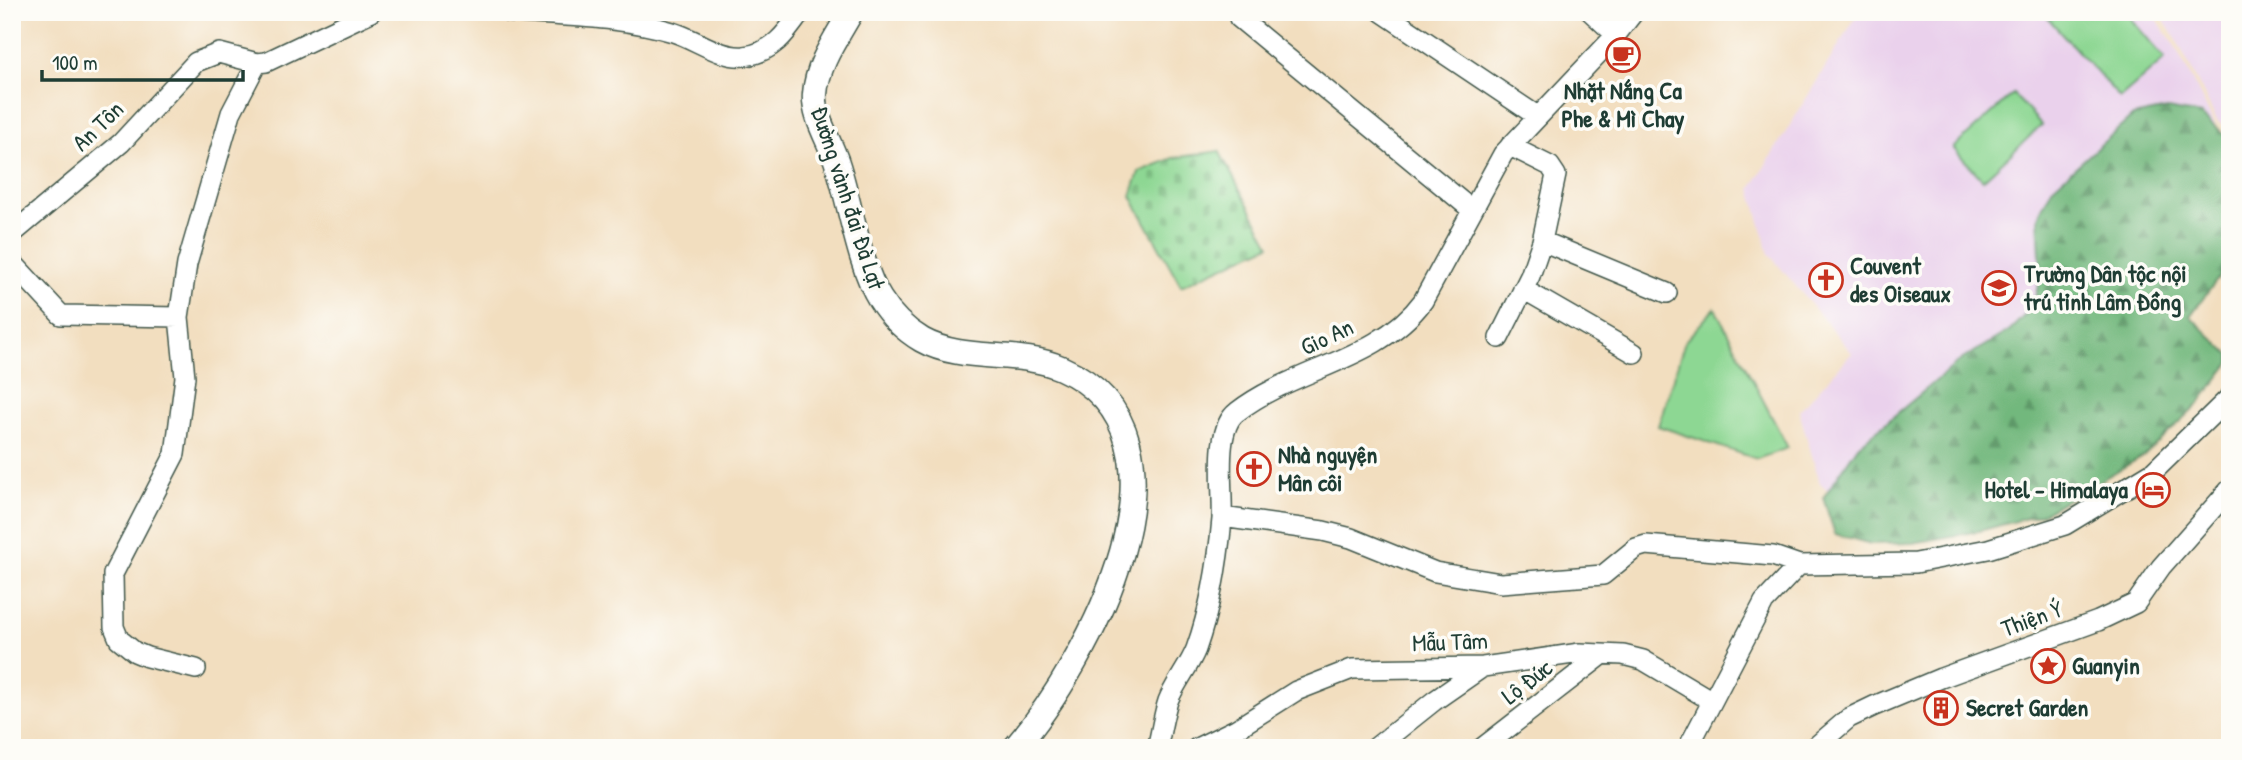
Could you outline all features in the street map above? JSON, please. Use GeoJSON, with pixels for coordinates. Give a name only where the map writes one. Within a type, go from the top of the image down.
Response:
{"type":"FeatureCollection","features":[{"type":"Feature","properties":{"kind":"main road","name":"Đường vành đai Đà Lạt"},"geometry":{"type":"LineString","coordinates":[[851,12],[829,51],[816,82],[815,108],[836,162],[879,298],[898,322],[923,341],[961,351],[1038,361],[1061,368],[1079,378],[1115,413],[1129,449],[1133,473],[1131,506],[1118,560],[1100,612],[1061,686],[1015,748]]}},
{"type":"Feature","properties":{"kind":"street"},"geometry":{"type":"LineString","coordinates":[[196,669],[135,652],[119,639],[113,614],[113,574],[175,454],[185,377],[179,317],[187,264],[231,113],[257,63],[266,62],[371,12]]}},
{"type":"Feature","properties":{"kind":"street"},"geometry":{"type":"LineString","coordinates":[[508,12],[590,18],[672,32],[732,56],[746,56],[780,41],[801,12]]}},
{"type":"Feature","properties":{"kind":"street"},"geometry":{"type":"LineString","coordinates":[[1239,12],[1238,18],[1472,210]]}},
{"type":"Feature","properties":{"kind":"street"},"geometry":{"type":"LineString","coordinates":[[1382,12],[1536,116]]}},
{"type":"Feature","properties":{"kind":"street"},"geometry":{"type":"LineString","coordinates":[[1591,12],[1616,35]]}},
{"type":"Feature","properties":{"kind":"street","name":"Gio An"},"geometry":{"type":"LineString","coordinates":[[1157,748],[1169,700],[1195,653],[1212,602],[1222,517],[1222,448],[1227,421],[1237,411],[1287,383],[1353,353],[1410,318],[1510,146],[1616,35],[1634,12]]}},
{"type":"Feature","properties":{"kind":"street","name":"An Tôn"},"geometry":{"type":"LineString","coordinates":[[12,234],[121,143],[182,74],[196,62],[219,52],[257,63]]}},
{"type":"Feature","properties":{"kind":"street"},"geometry":{"type":"LineString","coordinates":[[1499,338],[1542,241],[1556,175],[1550,166],[1510,146]]}},
{"type":"Feature","properties":{"kind":"street"},"geometry":{"type":"LineString","coordinates":[[1542,241],[1668,293]]}},
{"type":"Feature","properties":{"kind":"street"},"geometry":{"type":"LineString","coordinates":[[12,262],[61,315],[179,317]]}},
{"type":"Feature","properties":{"kind":"street"},"geometry":{"type":"LineString","coordinates":[[1523,289],[1634,353]]}},
{"type":"Feature","properties":{"kind":"street"},"geometry":{"type":"LineString","coordinates":[[1222,517],[1323,531],[1351,538],[1435,572],[1501,583],[1602,575],[1636,548],[1646,545],[1773,556],[1799,565],[1916,563],[1988,549],[2065,525],[2154,471],[2230,397]]}},
{"type":"Feature","properties":{"kind":"street","name":"Thiện Ý"},"geometry":{"type":"LineString","coordinates":[[1814,748],[1849,718],[1874,706],[1941,678],[2098,621],[2136,603],[2161,567],[2230,489]]}},
{"type":"Feature","properties":{"kind":"street"},"geometry":{"type":"LineString","coordinates":[[1688,748],[1765,602],[1799,565]]}},
{"type":"Feature","properties":{"kind":"street","name":"Mẫu Tâm"},"geometry":{"type":"LineString","coordinates":[[1197,748],[1237,741],[1296,691],[1352,669],[1483,667],[1580,653],[1623,655],[1643,660],[1712,701]]}},
{"type":"Feature","properties":{"kind":"street","name":"Lộ Đức"},"geometry":{"type":"LineString","coordinates":[[1482,748],[1602,655]]}},
{"type":"Feature","properties":{"kind":"street"},"geometry":{"type":"LineString","coordinates":[[1376,748],[1434,701],[1483,667]]}},
{"type":"Feature","properties":{"kind":"street"},"geometry":{"type":"LineString","coordinates":[[1237,741],[1258,748]]}},
{"type":"Feature","properties":{"kind":"shaded area","name":"Trường Dân tộc nội trú tỉnh Lâm Đồng"},"geometry":{"type":"Polygon","coordinates":[[[1859,12],[2151,12],[2173,42],[2230,154],[1842,503],[1820,483],[1799,411],[1852,353],[1769,254],[1751,189],[1859,12]]]}},
{"type":"Feature","properties":{"kind":"shaded area"},"geometry":{"type":"Polygon","coordinates":[[[2158,12],[2230,12],[2230,131],[2217,121],[2176,39],[2158,12]]]}},
{"type":"Feature","properties":{"kind":"green space"},"geometry":{"type":"Polygon","coordinates":[[[2053,12],[2125,12],[2165,59],[2120,98],[2047,17],[2053,12]]]}},
{"type":"Feature","properties":{"kind":"green space"},"geometry":{"type":"Polygon","coordinates":[[[2013,94],[2042,125],[1983,180],[1953,148],[2013,94]]]}},
{"type":"Feature","properties":{"kind":"green space"},"geometry":{"type":"Polygon","coordinates":[[[2167,109],[2201,115],[2230,140],[2230,263],[2190,316],[2230,355],[2230,363],[2198,405],[2145,455],[2042,514],[1979,531],[1913,543],[1871,544],[1835,534],[1823,498],[1858,446],[1961,360],[2010,330],[2032,308],[2041,275],[2038,216],[2052,188],[2133,116],[2167,109]]]}},
{"type":"Feature","properties":{"kind":"green space"},"geometry":{"type":"Polygon","coordinates":[[[1219,151],[1270,245],[1181,286],[1131,196],[1139,172],[1173,158],[1219,151]]]}},
{"type":"Feature","properties":{"kind":"green space"},"geometry":{"type":"Polygon","coordinates":[[[1715,308],[1788,448],[1757,459],[1658,426],[1685,341],[1715,308]]]}},
{"type":"Feature","properties":{"kind":"place","name":"Nhặt Nắng Ca Phe & Mì Chay"},"geometry":{"type":"Point","coordinates":[1623,55]}},
{"type":"Feature","properties":{"kind":"place","name":"Couvent des Oiseaux"},"geometry":{"type":"Point","coordinates":[1826,280]}},
{"type":"Feature","properties":{"kind":"place","name":"Trường Dân tộc nội trú tỉnh Lâm Đồng"},"geometry":{"type":"Point","coordinates":[1999,288]}},
{"type":"Feature","properties":{"kind":"place","name":"Nhà nguyện Mân côi"},"geometry":{"type":"Point","coordinates":[1254,469]}},
{"type":"Feature","properties":{"kind":"place","name":"Hotel - Himalaya"},"geometry":{"type":"Point","coordinates":[2153,490]}},
{"type":"Feature","properties":{"kind":"place","name":"Guanyin"},"geometry":{"type":"Point","coordinates":[2048,666]}},
{"type":"Feature","properties":{"kind":"place","name":"Secret Garden"},"geometry":{"type":"Point","coordinates":[1941,708]}}]}
